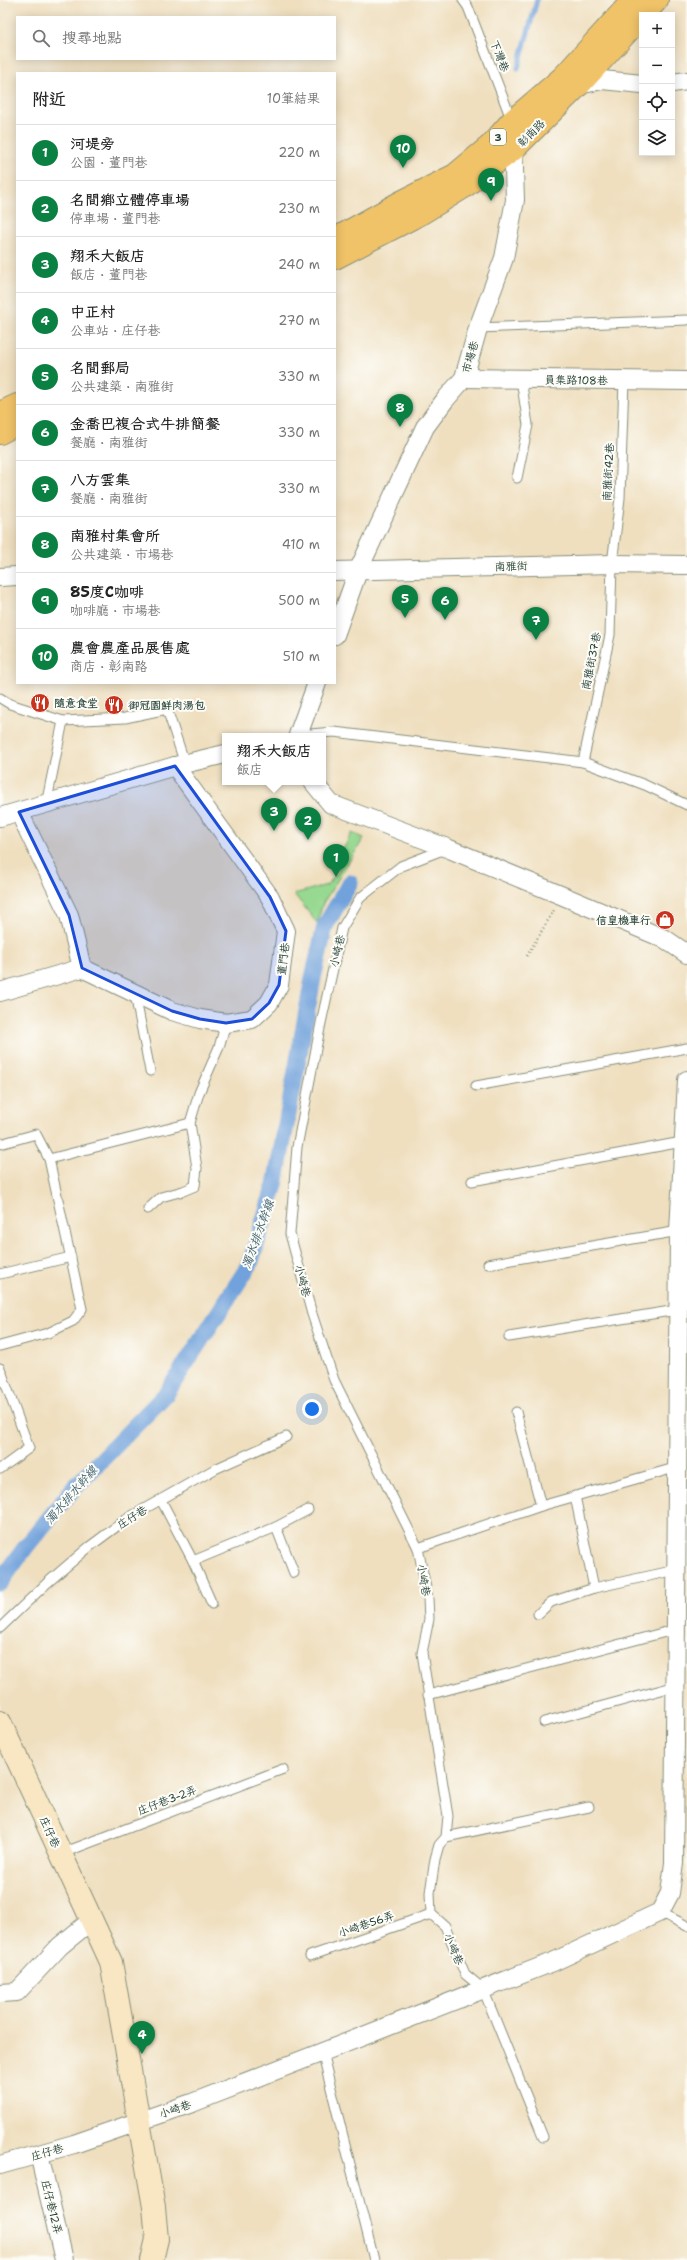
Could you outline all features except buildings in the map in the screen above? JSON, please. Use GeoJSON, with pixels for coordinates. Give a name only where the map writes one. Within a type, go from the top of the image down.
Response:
{"type":"FeatureCollection","features":[{"type":"Feature","properties":{"kind":"main road","name":"彰南路"},"geometry":{"type":"LineString","coordinates":[[336,257],[420,214],[464,187],[514,149],[572,81],[633,0]]}},
{"type":"Feature","properties":{"kind":"main road","name":"彰南路"},"geometry":{"type":"LineString","coordinates":[[646,12],[657,0]]}},
{"type":"Feature","properties":{"kind":"main road","name":"彰南路"},"geometry":{"type":"LineString","coordinates":[[336,238],[401,202],[455,175],[491,145],[512,121],[572,81],[639,20]]}},
{"type":"Feature","properties":{"kind":"main road"},"geometry":{"type":"LineString","coordinates":[[0,413],[16,405]]}},
{"type":"Feature","properties":{"kind":"main road"},"geometry":{"type":"LineString","coordinates":[[0,433],[16,425]]}},
{"type":"Feature","properties":{"kind":"street"},"geometry":{"type":"LineString","coordinates":[[572,81],[602,80],[639,84]]}},
{"type":"Feature","properties":{"kind":"street"},"geometry":{"type":"LineString","coordinates":[[675,83],[687,81]]}},
{"type":"Feature","properties":{"kind":"street","name":"市場巷"},"geometry":{"type":"LineString","coordinates":[[336,632],[358,571],[425,427],[444,400],[464,378],[478,328],[504,258],[514,208],[514,149],[512,121]]}},
{"type":"Feature","properties":{"kind":"street","name":"員集路108巷"},"geometry":{"type":"LineString","coordinates":[[464,378],[687,380]]}},
{"type":"Feature","properties":{"kind":"street","name":"南雅街"},"geometry":{"type":"LineString","coordinates":[[336,571],[612,564],[687,566]]}},
{"type":"Feature","properties":{"kind":"street"},"geometry":{"type":"LineString","coordinates":[[0,577],[16,576]]}},
{"type":"Feature","properties":{"kind":"street"},"geometry":{"type":"LineString","coordinates":[[299,733],[318,684]]}},
{"type":"Feature","properties":{"kind":"street"},"geometry":{"type":"LineString","coordinates":[[0,817],[46,805],[180,765],[222,755]]}},
{"type":"Feature","properties":{"kind":"street","name":"董門巷"},"geometry":{"type":"LineString","coordinates":[[82,968],[172,1011],[200,1019],[226,1023],[252,1019],[269,1003],[280,985],[286,931],[270,897],[180,765]]}},
{"type":"Feature","properties":{"kind":"street"},"geometry":{"type":"LineString","coordinates":[[315,785],[331,804],[447,848],[563,896],[665,939],[687,954]]}},
{"type":"Feature","properties":{"kind":"street"},"geometry":{"type":"LineString","coordinates":[[0,992],[82,968],[69,915],[19,812]]}},
{"type":"Feature","properties":{"kind":"street"},"geometry":{"type":"LineString","coordinates":[[660,1912],[670,1893],[674,1863],[679,1231],[682,1142],[687,1080]]}},
{"type":"Feature","properties":{"kind":"street","name":"庄仔巷"},"geometry":{"type":"LineString","coordinates":[[0,1722],[60,1854],[93,1919],[111,1962],[154,2207],[157,2239],[152,2260]]}},
{"type":"Feature","properties":{"kind":"street","name":"小崎巷"},"geometry":{"type":"LineString","coordinates":[[139,2121],[192,2103],[553,1962],[660,1912]]}},
{"type":"Feature","properties":{"kind":"street"},"geometry":{"type":"LineString","coordinates":[[0,1993],[17,1992],[60,1946],[93,1919]]}},
{"type":"Feature","properties":{"kind":"street","name":"庄仔巷"},"geometry":{"type":"LineString","coordinates":[[0,2165],[39,2154],[139,2121]]}},
{"type":"Feature","properties":{"kind":"street","name":"庄仔巷12弄"},"geometry":{"type":"LineString","coordinates":[[39,2154],[64,2260]]}},
{"type":"Feature","properties":{"kind":"lane","name":"下灣巷"},"geometry":{"type":"LineString","coordinates":[[463,0],[468,7],[512,121]]}},
{"type":"Feature","properties":{"kind":"lane"},"geometry":{"type":"LineString","coordinates":[[478,328],[687,320]]}},
{"type":"Feature","properties":{"kind":"lane"},"geometry":{"type":"LineString","coordinates":[[516,478],[528,425],[522,379]]}},
{"type":"Feature","properties":{"kind":"lane","name":"南雅街42巷"},"geometry":{"type":"LineString","coordinates":[[612,564],[620,498],[624,380]]}},
{"type":"Feature","properties":{"kind":"lane","name":"南雅街37巷"},"geometry":{"type":"LineString","coordinates":[[583,762],[610,635],[612,564]]}},
{"type":"Feature","properties":{"kind":"lane"},"geometry":{"type":"LineString","coordinates":[[0,698],[10,704],[63,721],[126,718],[167,709],[180,765]]}},
{"type":"Feature","properties":{"kind":"lane"},"geometry":{"type":"LineString","coordinates":[[46,805],[63,721]]}},
{"type":"Feature","properties":{"kind":"lane"},"geometry":{"type":"LineString","coordinates":[[325,733],[334,732],[583,762],[645,785],[687,806]]}},
{"type":"Feature","properties":{"kind":"lane","name":"小崎巷"},"geometry":{"type":"LineString","coordinates":[[447,848],[401,866],[360,898],[342,928],[320,1023],[297,1146],[290,1234],[312,1314],[334,1380],[418,1548],[428,1598],[429,1618],[422,1653],[448,1816],[446,1837],[439,1845],[435,1859],[430,1893],[431,1914],[444,1926],[465,1974],[483,1989],[543,2137]]}},
{"type":"Feature","properties":{"kind":"lane"},"geometry":{"type":"LineString","coordinates":[[135,994],[150,1071]]}},
{"type":"Feature","properties":{"kind":"lane"},"geometry":{"type":"LineString","coordinates":[[148,1209],[161,1196],[183,1191],[195,1186],[196,1162],[190,1123],[199,1093],[219,1047],[226,1023]]}},
{"type":"Feature","properties":{"kind":"lane"},"geometry":{"type":"LineString","coordinates":[[476,1086],[687,1048]]}},
{"type":"Feature","properties":{"kind":"lane"},"geometry":{"type":"LineString","coordinates":[[49,1159],[190,1123]]}},
{"type":"Feature","properties":{"kind":"lane"},"geometry":{"type":"LineString","coordinates":[[0,1144],[36,1134],[49,1159],[82,1309],[73,1321],[48,1333],[0,1346]]}},
{"type":"Feature","properties":{"kind":"lane"},"geometry":{"type":"LineString","coordinates":[[472,1181],[682,1142]]}},
{"type":"Feature","properties":{"kind":"lane"},"geometry":{"type":"LineString","coordinates":[[488,1264],[679,1231]]}},
{"type":"Feature","properties":{"kind":"lane"},"geometry":{"type":"LineString","coordinates":[[0,1274],[71,1257]]}},
{"type":"Feature","properties":{"kind":"lane"},"geometry":{"type":"LineString","coordinates":[[509,1337],[678,1310]]}},
{"type":"Feature","properties":{"kind":"lane"},"geometry":{"type":"LineString","coordinates":[[0,1368],[29,1448],[0,1469]]}},
{"type":"Feature","properties":{"kind":"lane"},"geometry":{"type":"LineString","coordinates":[[516,1412],[541,1506]]}},
{"type":"Feature","properties":{"kind":"lane","name":"庄仔巷"},"geometry":{"type":"LineString","coordinates":[[0,1628],[47,1583],[89,1547],[128,1518],[214,1469],[286,1437]]}},
{"type":"Feature","properties":{"kind":"lane"},"geometry":{"type":"LineString","coordinates":[[418,1548],[541,1506],[678,1467]]}},
{"type":"Feature","properties":{"kind":"lane"},"geometry":{"type":"LineString","coordinates":[[575,1496],[594,1588]]}},
{"type":"Feature","properties":{"kind":"lane"},"geometry":{"type":"LineString","coordinates":[[161,1500],[193,1561],[212,1604]]}},
{"type":"Feature","properties":{"kind":"lane"},"geometry":{"type":"LineString","coordinates":[[193,1561],[276,1527],[308,1510]]}},
{"type":"Feature","properties":{"kind":"lane"},"geometry":{"type":"LineString","coordinates":[[276,1527],[294,1573]]}},
{"type":"Feature","properties":{"kind":"lane"},"geometry":{"type":"LineString","coordinates":[[538,1614],[551,1602],[594,1588],[676,1570]]}},
{"type":"Feature","properties":{"kind":"lane"},"geometry":{"type":"LineString","coordinates":[[428,1695],[677,1629]]}},
{"type":"Feature","properties":{"kind":"lane"},"geometry":{"type":"LineString","coordinates":[[544,1722],[676,1686]]}},
{"type":"Feature","properties":{"kind":"lane","name":"庄仔巷3-2弄"},"geometry":{"type":"LineString","coordinates":[[60,1854],[283,1769]]}},
{"type":"Feature","properties":{"kind":"lane"},"geometry":{"type":"LineString","coordinates":[[446,1837],[589,1807]]}},
{"type":"Feature","properties":{"kind":"lane"},"geometry":{"type":"LineString","coordinates":[[660,1912],[687,1926]]}},
{"type":"Feature","properties":{"kind":"lane","name":"小崎巷56弄"},"geometry":{"type":"LineString","coordinates":[[310,1956],[431,1914]]}},
{"type":"Feature","properties":{"kind":"lane"},"geometry":{"type":"LineString","coordinates":[[322,2052],[374,2260]]}},
{"type":"Feature","properties":{"kind":"path"},"geometry":{"type":"LineString","coordinates":[[527,956],[563,896]]}},
{"type":"Feature","properties":{"kind":"highlighted area"},"geometry":{"type":"Polygon","coordinates":[[[175,766],[270,897],[286,931],[279,985],[269,1003],[252,1019],[226,1023],[200,1019],[172,1011],[82,968],[69,915],[19,812],[175,766]]]}},
{"type":"Feature","properties":{"kind":"green space"},"geometry":{"type":"Polygon","coordinates":[[[352,833],[364,838],[323,903],[317,923],[294,894],[327,885],[339,871],[338,858],[352,833]]]}},
{"type":"Feature","properties":{"kind":"waterway"},"geometry":{"type":"LineString","coordinates":[[518,68],[537,0]]}},
{"type":"Feature","properties":{"kind":"waterway","name":"濁水排水幹線"},"geometry":{"type":"LineString","coordinates":[[0,1583],[25,1548],[73,1489],[166,1394],[250,1264],[275,1185],[313,978],[325,926],[350,883]]}},
{"type":"Feature","properties":{"kind":"place","name":"農會農產品展售處"},"geometry":{"type":"Point","coordinates":[403,168]}},
{"type":"Feature","properties":{"kind":"place","name":"85度C咖啡"},"geometry":{"type":"Point","coordinates":[491,201]}},
{"type":"Feature","properties":{"kind":"place","name":"南雅村集會所"},"geometry":{"type":"Point","coordinates":[400,427]}},
{"type":"Feature","properties":{"kind":"place","name":"名間郵局"},"geometry":{"type":"Point","coordinates":[405,618]}},
{"type":"Feature","properties":{"kind":"place","name":"金喬巴複合式牛排簡餐"},"geometry":{"type":"Point","coordinates":[445,620]}},
{"type":"Feature","properties":{"kind":"place","name":"八方雲集"},"geometry":{"type":"Point","coordinates":[536,640]}},
{"type":"Feature","properties":{"kind":"place","name":"隨意食堂"},"geometry":{"type":"Point","coordinates":[40,703]}},
{"type":"Feature","properties":{"kind":"place","name":"御冠園鮮肉湯包"},"geometry":{"type":"Point","coordinates":[114,705]}},
{"type":"Feature","properties":{"kind":"place","name":"翔禾大飯店"},"geometry":{"type":"Point","coordinates":[274,831]}},
{"type":"Feature","properties":{"kind":"place","name":"名間鄉立體停車場"},"geometry":{"type":"Point","coordinates":[308,840]}},
{"type":"Feature","properties":{"kind":"place","name":"河堤旁"},"geometry":{"type":"Point","coordinates":[336,877]}},
{"type":"Feature","properties":{"kind":"place","name":"信皇機車行"},"geometry":{"type":"Point","coordinates":[665,920]}},
{"type":"Feature","properties":{"kind":"place","name":"中正村"},"geometry":{"type":"Point","coordinates":[142,2054]}}]}
